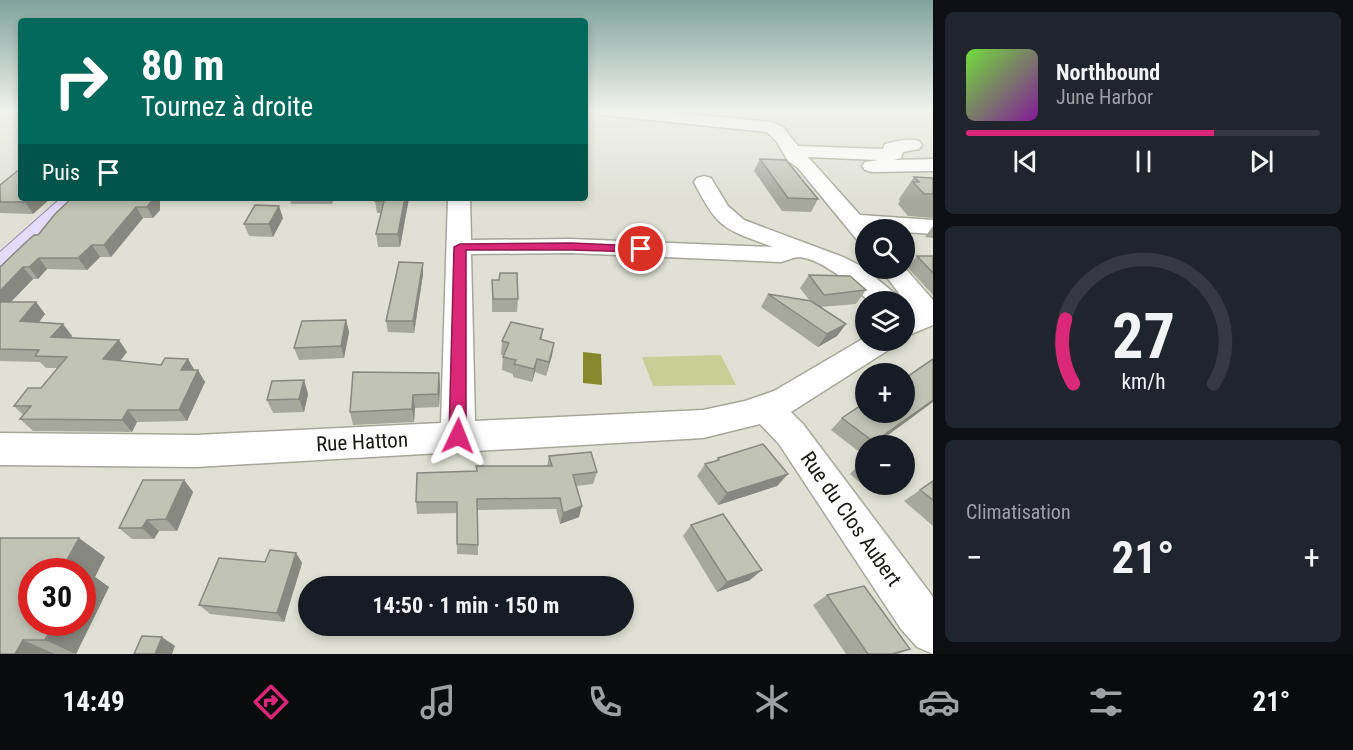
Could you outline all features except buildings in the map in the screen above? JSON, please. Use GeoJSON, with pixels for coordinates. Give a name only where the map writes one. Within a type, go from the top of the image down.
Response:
{"type":"FeatureCollection","features":[{"type":"Feature","properties":{"kind":"main road"},"geometry":{"type":"LineString","coordinates":[[0,267],[73,201]]}},
{"type":"Feature","properties":{"kind":"street"},"geometry":{"type":"LineString","coordinates":[[786,141],[800,161],[855,223]]}},
{"type":"Feature","properties":{"kind":"street"},"geometry":{"type":"LineString","coordinates":[[800,161],[801,151],[891,155],[894,154],[892,148],[913,145]]}},
{"type":"Feature","properties":{"kind":"street"},"geometry":{"type":"LineString","coordinates":[[933,155],[926,158],[933,165]]}},
{"type":"Feature","properties":{"kind":"street"},"geometry":{"type":"LineString","coordinates":[[800,161],[915,167],[933,165]]}},
{"type":"Feature","properties":{"kind":"street"},"geometry":{"type":"LineString","coordinates":[[704,182],[719,210],[736,225],[798,248],[852,272],[875,291]]}},
{"type":"Feature","properties":{"kind":"street"},"geometry":{"type":"LineString","coordinates":[[458,436],[459,201]]}},
{"type":"Feature","properties":{"kind":"street"},"geometry":{"type":"LineString","coordinates":[[915,227],[933,227]]}},
{"type":"Feature","properties":{"kind":"street"},"geometry":{"type":"LineString","coordinates":[[460,247],[571,246],[781,255],[798,248]]}},
{"type":"Feature","properties":{"kind":"street"},"geometry":{"type":"LineString","coordinates":[[897,279],[917,319]]}},
{"type":"Feature","properties":{"kind":"street","name":"Rue Hatton"},"geometry":{"type":"LineString","coordinates":[[0,448],[196,452],[703,424],[726,421],[766,409],[786,400],[865,351]]}},
{"type":"Feature","properties":{"kind":"street","name":"Rue du Clos Aubert"},"geometry":{"type":"LineString","coordinates":[[766,409],[791,434],[917,613],[933,631]]}},
{"type":"Feature","properties":{"kind":"green space"},"geometry":{"type":"Polygon","coordinates":[[[721,355],[736,385],[653,386],[642,357],[721,355]]]}},
{"type":"Feature","properties":{"kind":"shaded area"},"geometry":{"type":"Polygon","coordinates":[[[583,352],[601,354],[602,385],[583,383],[583,352]]]}},
{"type":"Feature","properties":{"kind":"route"},"geometry":{"type":"LineString","coordinates":[[458,436],[460,247],[571,246],[641,249]]}}]}
